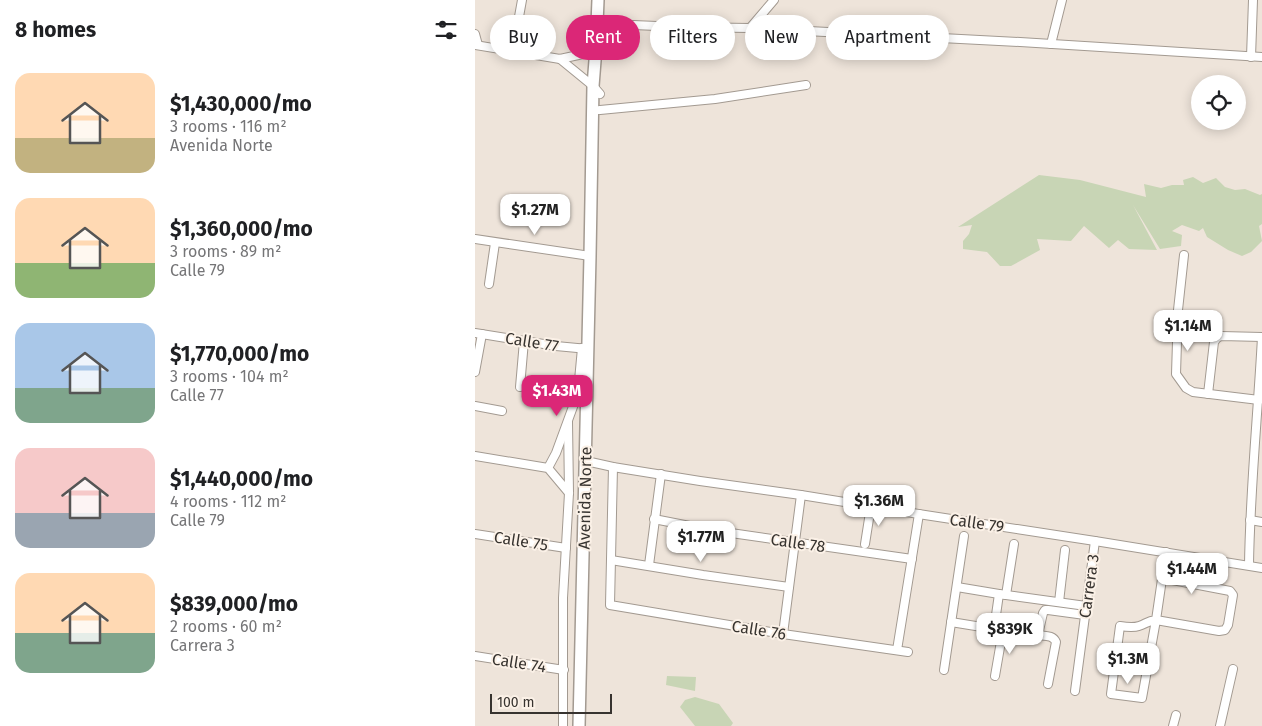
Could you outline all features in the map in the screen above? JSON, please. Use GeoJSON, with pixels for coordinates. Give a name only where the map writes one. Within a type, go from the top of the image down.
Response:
{"type":"FeatureCollection","features":[{"type":"Feature","properties":{"kind":"main road","name":"Avenida Norte"},"geometry":{"type":"LineString","coordinates":[[598,0],[598,15]]}},
{"type":"Feature","properties":{"kind":"main road","name":"Avenida Norte"},"geometry":{"type":"LineString","coordinates":[[603,0],[603,15]]}},
{"type":"Feature","properties":{"kind":"main road","name":"Avenida Norte"},"geometry":{"type":"LineString","coordinates":[[587,726],[589,462],[585,348],[598,60]]}},
{"type":"Feature","properties":{"kind":"main road","name":"Avenida Norte"},"geometry":{"type":"LineString","coordinates":[[579,726],[600,110],[596,90]]}},
{"type":"Feature","properties":{"kind":"street"},"geometry":{"type":"LineString","coordinates":[[519,15],[522,0]]}},
{"type":"Feature","properties":{"kind":"street"},"geometry":{"type":"LineString","coordinates":[[761,15],[774,0]]}},
{"type":"Feature","properties":{"kind":"street"},"geometry":{"type":"LineString","coordinates":[[1051,44],[1062,0]]}},
{"type":"Feature","properties":{"kind":"street"},"geometry":{"type":"LineString","coordinates":[[1251,57],[1253,0]]}},
{"type":"Feature","properties":{"kind":"street"},"geometry":{"type":"LineString","coordinates":[[640,25],[745,28]]}},
{"type":"Feature","properties":{"kind":"street"},"geometry":{"type":"LineString","coordinates":[[816,32],[1262,57]]}},
{"type":"Feature","properties":{"kind":"street"},"geometry":{"type":"LineString","coordinates":[[475,34],[477,45],[490,47]]}},
{"type":"Feature","properties":{"kind":"street"},"geometry":{"type":"LineString","coordinates":[[556,58],[566,58]]}},
{"type":"Feature","properties":{"kind":"street"},"geometry":{"type":"LineString","coordinates":[[561,59],[596,90]]}},
{"type":"Feature","properties":{"kind":"street"},"geometry":{"type":"LineString","coordinates":[[600,110],[715,99],[806,85]]}},
{"type":"Feature","properties":{"kind":"street"},"geometry":{"type":"LineString","coordinates":[[475,239],[590,256]]}},
{"type":"Feature","properties":{"kind":"street"},"geometry":{"type":"LineString","coordinates":[[489,284],[495,243]]}},
{"type":"Feature","properties":{"kind":"street"},"geometry":{"type":"LineString","coordinates":[[1184,255],[1178,314],[1177,374],[1186,388],[1193,392],[1259,400]]}},
{"type":"Feature","properties":{"kind":"street"},"geometry":{"type":"LineString","coordinates":[[1178,314],[1214,316]]}},
{"type":"Feature","properties":{"kind":"street"},"geometry":{"type":"LineString","coordinates":[[475,372],[479,333]]}},
{"type":"Feature","properties":{"kind":"street","name":"Calle 77"},"geometry":{"type":"LineString","coordinates":[[479,333],[556,346],[585,348]]}},
{"type":"Feature","properties":{"kind":"street"},"geometry":{"type":"LineString","coordinates":[[1209,394],[1214,342],[1217,338],[1221,336],[1262,337],[1256,479],[1250,520],[1249,565]]}},
{"type":"Feature","properties":{"kind":"street"},"geometry":{"type":"LineString","coordinates":[[520,386],[524,341]]}},
{"type":"Feature","properties":{"kind":"street"},"geometry":{"type":"LineString","coordinates":[[548,468],[556,453],[578,393],[585,348]]}},
{"type":"Feature","properties":{"kind":"street"},"geometry":{"type":"LineString","coordinates":[[578,393],[587,380]]}},
{"type":"Feature","properties":{"kind":"street"},"geometry":{"type":"LineString","coordinates":[[475,406],[502,410]]}},
{"type":"Feature","properties":{"kind":"street"},"geometry":{"type":"LineString","coordinates":[[563,726],[563,598],[569,492],[568,422]]}},
{"type":"Feature","properties":{"kind":"street"},"geometry":{"type":"LineString","coordinates":[[475,456],[548,468],[569,492]]}},
{"type":"Feature","properties":{"kind":"street","name":"Calle 79"},"geometry":{"type":"LineString","coordinates":[[589,462],[1262,568]]}},
{"type":"Feature","properties":{"kind":"street"},"geometry":{"type":"LineString","coordinates":[[613,467],[611,560],[789,587]]}},
{"type":"Feature","properties":{"kind":"street"},"geometry":{"type":"LineString","coordinates":[[649,565],[661,474]]}},
{"type":"Feature","properties":{"kind":"street"},"geometry":{"type":"LineString","coordinates":[[783,634],[801,495]]}},
{"type":"Feature","properties":{"kind":"street"},"geometry":{"type":"LineString","coordinates":[[865,544],[871,506]]}},
{"type":"Feature","properties":{"kind":"street"},"geometry":{"type":"LineString","coordinates":[[897,650],[919,514]]}},
{"type":"Feature","properties":{"kind":"street","name":"Calle 78"},"geometry":{"type":"LineString","coordinates":[[654,520],[795,543],[912,559]]}},
{"type":"Feature","properties":{"kind":"street"},"geometry":{"type":"LineString","coordinates":[[1250,520],[1262,522]]}},
{"type":"Feature","properties":{"kind":"street","name":"Calle 75"},"geometry":{"type":"LineString","coordinates":[[475,534],[566,548]]}},
{"type":"Feature","properties":{"kind":"street"},"geometry":{"type":"LineString","coordinates":[[944,670],[964,536]]}},
{"type":"Feature","properties":{"kind":"street","name":"Carrera 3"},"geometry":{"type":"LineString","coordinates":[[1075,691],[1095,541]]}},
{"type":"Feature","properties":{"kind":"street"},"geometry":{"type":"LineString","coordinates":[[995,676],[1003,595],[1014,544]]}},
{"type":"Feature","properties":{"kind":"street"},"geometry":{"type":"LineString","coordinates":[[1059,602],[1065,550]]}},
{"type":"Feature","properties":{"kind":"street"},"geometry":{"type":"LineString","coordinates":[[1162,578],[1230,591],[1233,595],[1228,625],[1225,630],[1219,631],[1156,620],[1150,620],[1136,627],[1121,626],[1111,694],[1142,698],[1156,620],[1162,578],[1166,552]]}},
{"type":"Feature","properties":{"kind":"street","name":"Calle 76"},"geometry":{"type":"LineString","coordinates":[[611,560],[610,605],[783,634],[909,652]]}},
{"type":"Feature","properties":{"kind":"street"},"geometry":{"type":"LineString","coordinates":[[957,587],[1086,606]]}},
{"type":"Feature","properties":{"kind":"street"},"geometry":{"type":"LineString","coordinates":[[1038,635],[1045,610],[1085,615]]}},
{"type":"Feature","properties":{"kind":"street"},"geometry":{"type":"LineString","coordinates":[[951,622],[1052,637],[1056,642],[1048,684]]}},
{"type":"Feature","properties":{"kind":"street","name":"Calle 74"},"geometry":{"type":"LineString","coordinates":[[475,656],[564,670]]}},
{"type":"Feature","properties":{"kind":"street"},"geometry":{"type":"LineString","coordinates":[[1220,726],[1233,669]]}},
{"type":"Feature","properties":{"kind":"street"},"geometry":{"type":"LineString","coordinates":[[1173,726],[1176,714]]}},
{"type":"Feature","properties":{"kind":"green space"},"geometry":{"type":"Polygon","coordinates":[[[1039,175],[1080,180],[1146,197],[1144,184],[1161,188],[1172,185],[1184,185],[1183,180],[1193,177],[1203,183],[1216,178],[1225,187],[1235,190],[1245,189],[1260,195],[1262,194],[1262,224],[1259,226],[1262,241],[1251,252],[1242,256],[1207,237],[1203,228],[1199,231],[1182,225],[1172,231],[1182,235],[1181,246],[1160,249],[1133,205],[1157,250],[1129,249],[1118,240],[1109,248],[1084,226],[1071,241],[1037,239],[1040,250],[1011,266],[1000,266],[987,252],[963,249],[963,241],[969,234],[972,225],[958,227],[1039,175]]]}},
{"type":"Feature","properties":{"kind":"green space"},"geometry":{"type":"Polygon","coordinates":[[[667,676],[696,677],[695,691],[666,685],[667,676]]]}},
{"type":"Feature","properties":{"kind":"green space"},"geometry":{"type":"Polygon","coordinates":[[[695,697],[719,704],[733,723],[731,726],[695,726],[680,707],[685,700],[695,697]]]}}]}
